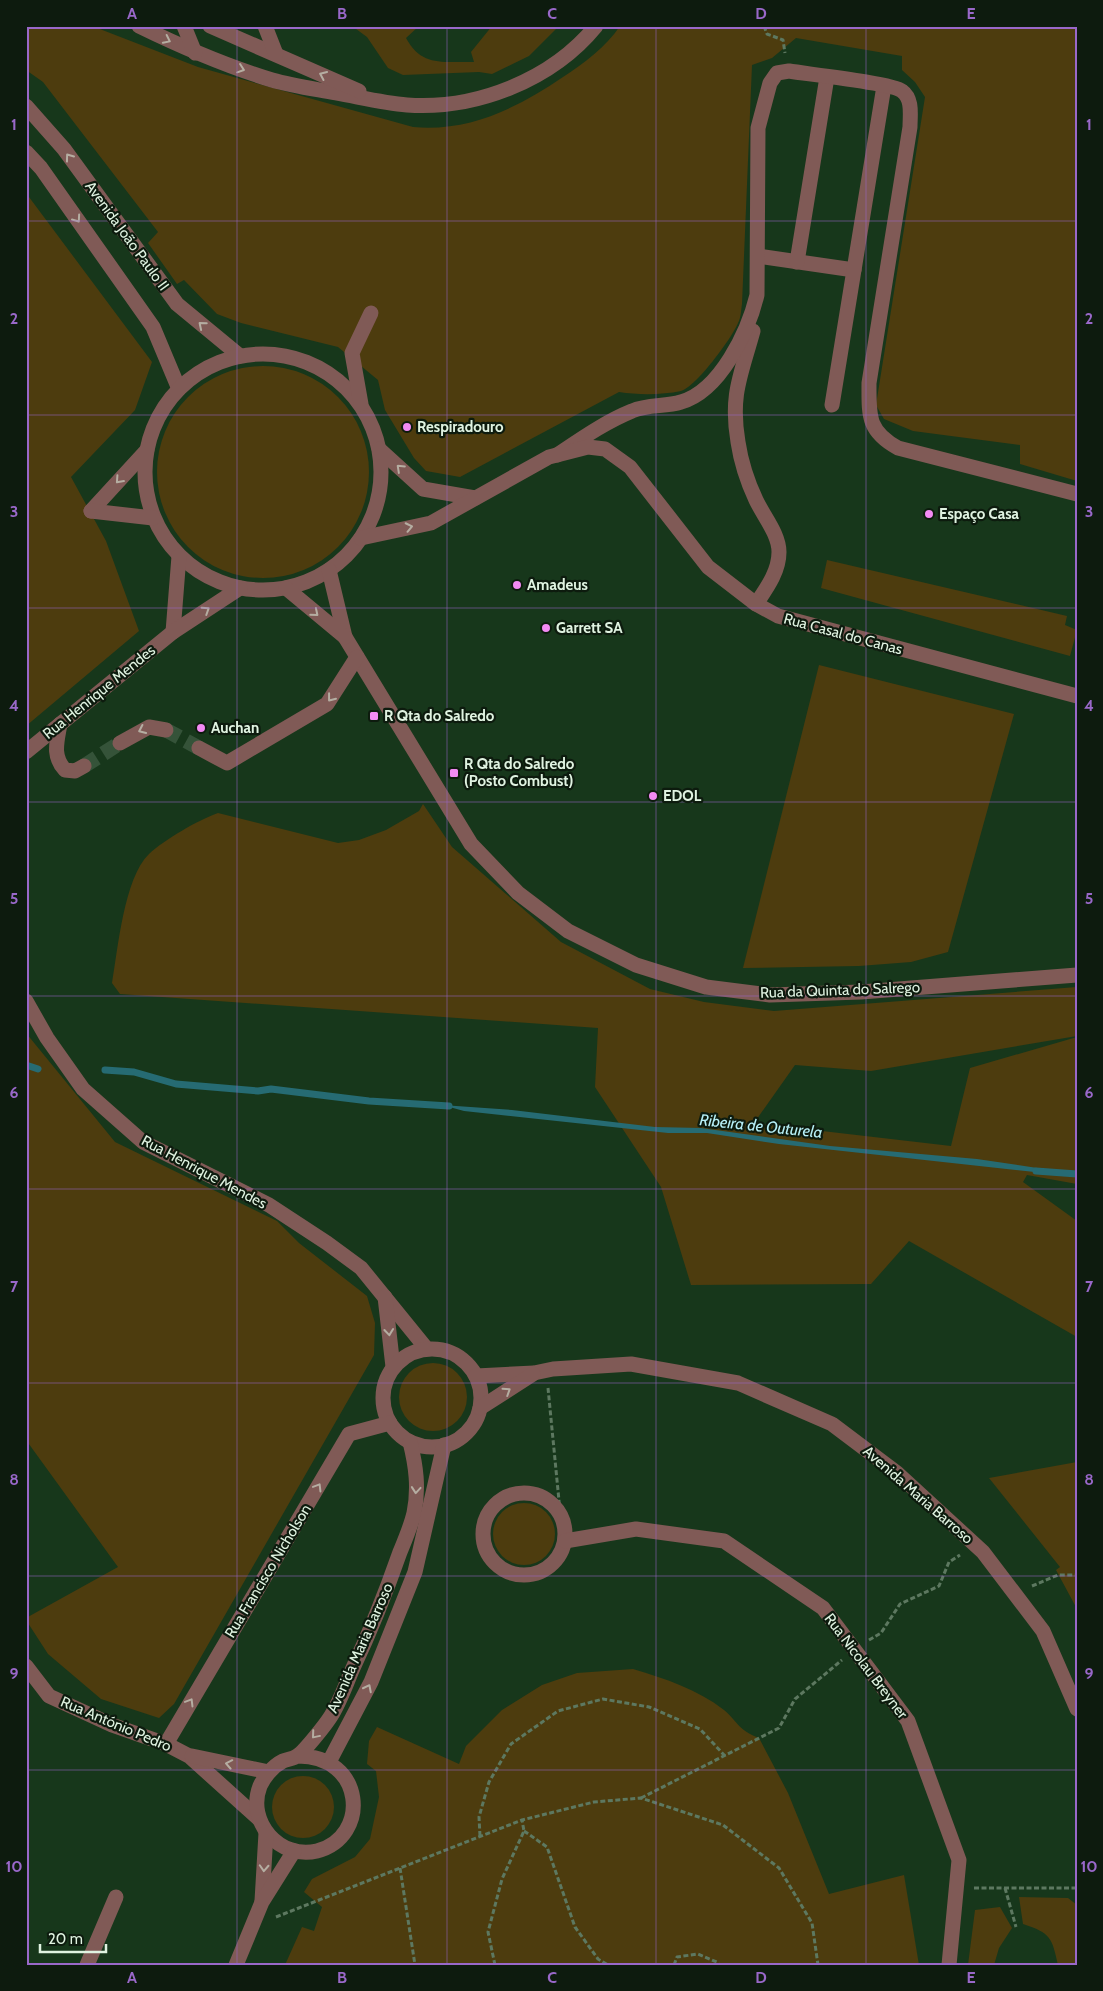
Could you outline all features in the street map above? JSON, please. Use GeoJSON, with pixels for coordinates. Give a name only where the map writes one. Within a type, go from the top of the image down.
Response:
{"type":"FeatureCollection","features":[{"type":"Feature","properties":{"kind":"street"},"geometry":{"type":"LineString","coordinates":[[139,26],[195,53],[274,80],[383,102],[424,106],[470,100],[513,87],[554,64],[573,50],[596,26]]}},
{"type":"Feature","properties":{"kind":"street"},"geometry":{"type":"LineString","coordinates":[[184,26],[195,53]]}},
{"type":"Feature","properties":{"kind":"street"},"geometry":{"type":"LineString","coordinates":[[210,26],[383,102]]}},
{"type":"Feature","properties":{"kind":"street"},"geometry":{"type":"LineString","coordinates":[[265,26],[276,54]]}},
{"type":"Feature","properties":{"kind":"street"},"geometry":{"type":"LineString","coordinates":[[756,604],[769,585],[777,567],[779,552],[777,540],[756,501],[738,444],[735,421],[735,392],[756,318],[758,128],[770,83],[777,72],[788,71],[884,86],[902,90],[909,99],[911,111],[870,383],[870,417],[874,429],[883,439],[898,448],[1077,494]]}},
{"type":"Feature","properties":{"kind":"street"},"geometry":{"type":"LineString","coordinates":[[797,262],[827,77]]}},
{"type":"Feature","properties":{"kind":"street"},"geometry":{"type":"LineString","coordinates":[[832,404],[884,86]]}},
{"type":"Feature","properties":{"kind":"street","name":"Avenida João Paulo II"},"geometry":{"type":"LineString","coordinates":[[26,106],[64,149],[177,304],[240,356]]}},
{"type":"Feature","properties":{"kind":"street","name":"Avenida João Paulo II"},"geometry":{"type":"LineString","coordinates":[[26,152],[41,168],[153,327],[179,389]]}},
{"type":"Feature","properties":{"kind":"street"},"geometry":{"type":"LineString","coordinates":[[758,256],[854,270]]}},
{"type":"Feature","properties":{"kind":"street"},"geometry":{"type":"LineString","coordinates":[[557,455],[596,429],[634,410],[679,403],[695,397],[710,384],[734,352],[751,318],[757,295]]}},
{"type":"Feature","properties":{"kind":"street"},"geometry":{"type":"LineString","coordinates":[[361,406],[352,353],[371,313]]}},
{"type":"Feature","properties":{"kind":"street"},"geometry":{"type":"LineString","coordinates":[[263,354],[286,356],[308,362],[329,374],[347,388],[361,406],[372,426],[379,449],[381,472],[379,495],[372,517],[361,538],[347,556],[329,570],[308,581],[286,588],[263,590],[240,588],[197,571],[179,556],[164,538],[153,518],[147,496],[144,473],[147,450],[153,428],[164,407],[179,389],[197,374],[218,363],[240,356],[263,354]]}},
{"type":"Feature","properties":{"kind":"street","name":"Rua Casal do Canas"},"geometry":{"type":"LineString","coordinates":[[361,538],[431,523],[557,455],[588,447],[604,449],[618,457],[652,494],[682,536],[708,567],[756,604],[778,616],[808,626],[1077,696]]}},
{"type":"Feature","properties":{"kind":"street"},"geometry":{"type":"LineString","coordinates":[[379,449],[423,489],[475,498]]}},
{"type":"Feature","properties":{"kind":"street"},"geometry":{"type":"LineString","coordinates":[[147,450],[91,510],[153,518]]}},
{"type":"Feature","properties":{"kind":"street"},"geometry":{"type":"LineString","coordinates":[[173,632],[179,556]]}},
{"type":"Feature","properties":{"kind":"street","name":"Rua da Quinta do Salrego"},"geometry":{"type":"LineString","coordinates":[[329,570],[345,637],[471,844],[518,893],[553,921],[636,966],[706,987],[770,995],[861,992],[1077,975]]}},
{"type":"Feature","properties":{"kind":"street","name":"Rua Henrique Mendes"},"geometry":{"type":"LineString","coordinates":[[26,752],[173,632],[240,588]]}},
{"type":"Feature","properties":{"kind":"street","name":"Rua da Quinta do Salrego"},"geometry":{"type":"LineString","coordinates":[[286,588],[345,637]]}},
{"type":"Feature","properties":{"kind":"street"},"geometry":{"type":"LineString","coordinates":[[199,748],[227,763],[327,704],[357,657]]}},
{"type":"Feature","properties":{"kind":"street"},"geometry":{"type":"LineString","coordinates":[[60,724],[56,751],[58,762],[65,770],[75,771],[84,766]]}},
{"type":"Feature","properties":{"kind":"street"},"geometry":{"type":"LineString","coordinates":[[120,743],[149,727],[166,730]]}},
{"type":"Feature","properties":{"kind":"street","name":"Rua Henrique Mendes"},"geometry":{"type":"LineString","coordinates":[[26,1001],[48,1038],[83,1089],[143,1142],[269,1205],[361,1268],[426,1348]]}},
{"type":"Feature","properties":{"kind":"street"},"geometry":{"type":"LineString","coordinates":[[385,1297],[393,1367]]}},
{"type":"Feature","properties":{"kind":"street"},"geometry":{"type":"LineString","coordinates":[[426,1348],[451,1352],[466,1362],[476,1376],[481,1391],[480,1408],[476,1420],[466,1434],[444,1446],[426,1447],[410,1442],[390,1424],[382,1400],[385,1382],[393,1367],[410,1354],[426,1348]]}},
{"type":"Feature","properties":{"kind":"street","name":"Avenida Maria Barroso"},"geometry":{"type":"LineString","coordinates":[[476,1376],[631,1364],[738,1383],[832,1424],[897,1473],[983,1552],[1043,1631],[1077,1709]]}},
{"type":"Feature","properties":{"kind":"street","name":"Avenida Maria Barroso"},"geometry":{"type":"LineString","coordinates":[[480,1408],[540,1372]]}},
{"type":"Feature","properties":{"kind":"street","name":"Rua Francisco Nicholson"},"geometry":{"type":"LineString","coordinates":[[166,1744],[349,1434],[390,1424]]}},
{"type":"Feature","properties":{"kind":"street","name":"Avenida Maria Barroso"},"geometry":{"type":"LineString","coordinates":[[269,1772],[282,1762],[297,1756],[331,1716],[379,1612],[414,1513],[417,1472],[410,1442]]}},
{"type":"Feature","properties":{"kind":"street","name":"Avenida Maria Barroso"},"geometry":{"type":"LineString","coordinates":[[329,1762],[371,1682],[415,1572],[444,1446]]}},
{"type":"Feature","properties":{"kind":"street"},"geometry":{"type":"LineString","coordinates":[[520,1492],[536,1494],[550,1500],[560,1512],[565,1526],[566,1541],[560,1556],[550,1567],[536,1574],[520,1576],[506,1571],[493,1562],[484,1542],[485,1519],[494,1506],[506,1497],[520,1492]]}},
{"type":"Feature","properties":{"kind":"street","name":"Rua Nicolau Breyner"},"geometry":{"type":"LineString","coordinates":[[566,1541],[636,1529],[724,1541],[823,1608],[908,1721],[959,1860],[949,1965]]}},
{"type":"Feature","properties":{"kind":"street","name":"Rua António Pedro"},"geometry":{"type":"LineString","coordinates":[[26,1666],[49,1696],[112,1725],[166,1744],[189,1756],[259,1818]]}},
{"type":"Feature","properties":{"kind":"street","name":"Rua António Pedro"},"geometry":{"type":"LineString","coordinates":[[189,1756],[269,1772]]}},
{"type":"Feature","properties":{"kind":"street"},"geometry":{"type":"LineString","coordinates":[[269,1772],[260,1786],[256,1802],[259,1818],[266,1833],[278,1845],[294,1851],[317,1851],[332,1844],[344,1833],[351,1818],[354,1802],[350,1786],[342,1772],[329,1762],[313,1756],[297,1756]]}},
{"type":"Feature","properties":{"kind":"street"},"geometry":{"type":"LineString","coordinates":[[262,1902],[266,1833]]}},
{"type":"Feature","properties":{"kind":"street"},"geometry":{"type":"LineString","coordinates":[[236,1965],[262,1902],[294,1851]]}},
{"type":"Feature","properties":{"kind":"street"},"geometry":{"type":"LineString","coordinates":[[87,1965],[116,1896]]}},
{"type":"Feature","properties":{"kind":"path"},"geometry":{"type":"LineString","coordinates":[[764,26],[767,34],[783,40],[788,71]]}},
{"type":"Feature","properties":{"kind":"path"},"geometry":{"type":"LineString","coordinates":[[540,1372],[560,1512]]}},
{"type":"Feature","properties":{"kind":"path"},"geometry":{"type":"LineString","coordinates":[[252,1927],[522,1820],[594,1802],[641,1798],[779,1728],[795,1699],[855,1650],[881,1633],[900,1604],[939,1586],[949,1562],[975,1544]]}},
{"type":"Feature","properties":{"kind":"path"},"geometry":{"type":"LineString","coordinates":[[1014,1594],[1058,1575],[1077,1575]]}},
{"type":"Feature","properties":{"kind":"path"},"geometry":{"type":"LineString","coordinates":[[480,1836],[479,1817],[489,1782],[511,1744],[558,1711],[603,1699],[649,1707],[700,1729],[725,1756]]}},
{"type":"Feature","properties":{"kind":"path"},"geometry":{"type":"LineString","coordinates":[[641,1798],[723,1825],[779,1868],[812,1923],[818,1965]]}},
{"type":"Feature","properties":{"kind":"path"},"geometry":{"type":"LineString","coordinates":[[495,1965],[488,1932],[502,1879],[524,1831],[522,1820]]}},
{"type":"Feature","properties":{"kind":"path"},"geometry":{"type":"LineString","coordinates":[[524,1831],[546,1847],[575,1927],[598,1959],[608,1965]]}},
{"type":"Feature","properties":{"kind":"path"},"geometry":{"type":"LineString","coordinates":[[400,1868],[415,1965]]}},
{"type":"Feature","properties":{"kind":"path"},"geometry":{"type":"LineString","coordinates":[[956,1888],[1077,1888]]}},
{"type":"Feature","properties":{"kind":"path"},"geometry":{"type":"LineString","coordinates":[[1005,1888],[1016,1927]]}},
{"type":"Feature","properties":{"kind":"path"},"geometry":{"type":"LineString","coordinates":[[674,1965],[677,1957],[698,1954],[719,1963]]}},
{"type":"Feature","properties":{"kind":"shaded area"},"geometry":{"type":"Polygon","coordinates":[[[26,26],[92,26],[198,67],[413,127],[434,128],[473,122],[492,116],[528,99],[586,61],[608,41],[620,26],[1077,26],[1077,481],[1020,464],[1020,445],[913,431],[884,419],[876,405],[925,97],[915,82],[902,70],[902,56],[796,38],[772,58],[752,65],[742,304],[739,321],[721,350],[704,372],[688,388],[681,391],[650,394],[619,392],[460,477],[426,471],[414,458],[385,410],[378,380],[338,347],[241,323],[217,314],[184,280],[177,284],[148,243],[158,232],[43,82],[26,70],[26,26]]]}},
{"type":"Feature","properties":{"kind":"shaded area"},"geometry":{"type":"Polygon","coordinates":[[[352,26],[419,26],[406,38],[412,48],[419,54],[435,61],[474,62],[471,52],[492,26],[559,26],[529,56],[492,74],[479,72],[403,75],[388,68],[367,37],[352,26]]]}},
{"type":"Feature","properties":{"kind":"shaded area"},"geometry":{"type":"Polygon","coordinates":[[[26,193],[152,362],[135,410],[71,477],[106,541],[139,631],[26,726],[26,193]]]}},
{"type":"Feature","properties":{"kind":"shaded area"},"geometry":{"type":"Polygon","coordinates":[[[253,366],[273,366],[294,370],[313,378],[338,397],[351,413],[361,431],[367,451],[369,472],[367,493],[361,513],[351,531],[338,547],[313,566],[294,574],[273,578],[253,578],[232,574],[213,566],[196,554],[181,539],[169,522],[161,503],[157,482],[157,462],[161,441],[169,422],[181,405],[196,390],[213,378],[232,370],[253,366]]]}},
{"type":"Feature","properties":{"kind":"shaded area"},"geometry":{"type":"Polygon","coordinates":[[[827,560],[1067,616],[1065,625],[1077,630],[1070,656],[821,588],[827,560]]]}},
{"type":"Feature","properties":{"kind":"shaded area"},"geometry":{"type":"Polygon","coordinates":[[[819,665],[1014,714],[948,952],[911,962],[859,966],[743,968],[819,665]]]}},
{"type":"Feature","properties":{"kind":"shaded area"},"geometry":{"type":"Polygon","coordinates":[[[423,804],[452,847],[561,942],[650,989],[704,1002],[774,1011],[1077,987],[1077,1036],[871,1071],[795,1065],[754,1123],[951,1146],[970,1068],[1077,1037],[1077,1184],[1027,1175],[1023,1182],[1077,1221],[1077,1337],[909,1241],[871,1284],[691,1285],[661,1187],[595,1087],[598,1028],[120,994],[112,983],[123,915],[140,865],[149,854],[163,843],[201,820],[218,813],[338,843],[359,840],[386,830],[419,811],[423,804]]]}},
{"type":"Feature","properties":{"kind":"shaded area"},"geometry":{"type":"Polygon","coordinates":[[[26,1033],[115,1142],[277,1221],[299,1243],[367,1296],[375,1323],[374,1355],[174,1704],[159,1718],[101,1699],[48,1654],[26,1620],[26,1618],[118,1567],[26,1440],[26,1033]]]}},
{"type":"Feature","properties":{"kind":"shaded area"},"geometry":{"type":"Polygon","coordinates":[[[433,1363],[446,1366],[457,1373],[464,1384],[467,1397],[464,1410],[457,1421],[446,1428],[433,1431],[420,1428],[409,1421],[402,1410],[399,1397],[402,1384],[409,1373],[420,1366],[433,1363]]]}},
{"type":"Feature","properties":{"kind":"shaded area"},"geometry":{"type":"Polygon","coordinates":[[[1077,1462],[1077,1609],[1056,1570],[1060,1567],[989,1478],[1077,1462]]]}},
{"type":"Feature","properties":{"kind":"shaded area"},"geometry":{"type":"Polygon","coordinates":[[[524,1503],[536,1505],[546,1512],[553,1522],[555,1534],[553,1546],[546,1556],[536,1563],[524,1565],[512,1563],[502,1556],[495,1546],[493,1534],[495,1522],[502,1512],[512,1505],[524,1503]]]}},
{"type":"Feature","properties":{"kind":"shaded area"},"geometry":{"type":"Polygon","coordinates":[[[633,1669],[669,1681],[703,1696],[724,1710],[743,1729],[759,1738],[788,1793],[829,1894],[904,1875],[919,1965],[285,1965],[302,1927],[314,1931],[322,1907],[304,1892],[312,1879],[355,1857],[370,1839],[379,1797],[376,1771],[367,1764],[369,1741],[377,1727],[459,1764],[466,1746],[502,1710],[542,1685],[577,1673],[633,1669]]]}},
{"type":"Feature","properties":{"kind":"shaded area"},"geometry":{"type":"Polygon","coordinates":[[[303,1776],[315,1778],[325,1785],[332,1795],[334,1807],[332,1819],[325,1829],[315,1836],[303,1838],[291,1836],[281,1829],[274,1819],[272,1807],[274,1795],[281,1785],[291,1778],[303,1776]]]}},
{"type":"Feature","properties":{"kind":"shaded area"},"geometry":{"type":"Polygon","coordinates":[[[1019,1897],[1068,1898],[1077,1905],[1077,1965],[1058,1965],[1054,1948],[1049,1938],[1039,1930],[1023,1924],[1019,1897]]]}},
{"type":"Feature","properties":{"kind":"shaded area"},"geometry":{"type":"Polygon","coordinates":[[[1000,1907],[1012,1928],[999,1948],[994,1965],[968,1965],[975,1910],[1000,1907]]]}},
{"type":"Feature","properties":{"kind":"water"},"geometry":{"type":"Polygon","coordinates":[[[442,1105],[512,1110],[655,1127],[701,1128],[830,1146],[977,1159],[1044,1169],[1044,1173],[779,1144],[707,1133],[668,1133],[464,1111],[442,1105]]]}},
{"type":"Feature","properties":{"kind":"waterway"},"geometry":{"type":"LineString","coordinates":[[26,1065],[38,1069]]}},
{"type":"Feature","properties":{"kind":"waterway"},"geometry":{"type":"LineString","coordinates":[[105,1070],[134,1072],[176,1084],[258,1091],[271,1089],[369,1101],[449,1106]]}},
{"type":"Feature","properties":{"kind":"waterway","name":"Ribeira de Outurela"},"geometry":{"type":"LineString","coordinates":[[1036,1171],[1077,1174]]}},
{"type":"Feature","properties":{"kind":"tunnel"},"geometry":{"type":"LineString","coordinates":[[166,730],[199,748]]}},
{"type":"Feature","properties":{"kind":"tunnel"},"geometry":{"type":"LineString","coordinates":[[84,766],[120,743]]}},
{"type":"Feature","properties":{"kind":"place","name":"Respiradouro"},"geometry":{"type":"Point","coordinates":[407,427]}},
{"type":"Feature","properties":{"kind":"place","name":"Espaço Casa"},"geometry":{"type":"Point","coordinates":[929,514]}},
{"type":"Feature","properties":{"kind":"place","name":"Amadeus"},"geometry":{"type":"Point","coordinates":[517,585]}},
{"type":"Feature","properties":{"kind":"place","name":"Garrett SA"},"geometry":{"type":"Point","coordinates":[546,628]}},
{"type":"Feature","properties":{"kind":"place","name":"R Qta do Salredo"},"geometry":{"type":"Point","coordinates":[374,716]}},
{"type":"Feature","properties":{"kind":"place","name":"Auchan"},"geometry":{"type":"Point","coordinates":[201,728]}},
{"type":"Feature","properties":{"kind":"place","name":"R Qta do Salredo (Posto Combust)"},"geometry":{"type":"Point","coordinates":[454,773]}},
{"type":"Feature","properties":{"kind":"place","name":"EDOL"},"geometry":{"type":"Point","coordinates":[653,796]}}]}
